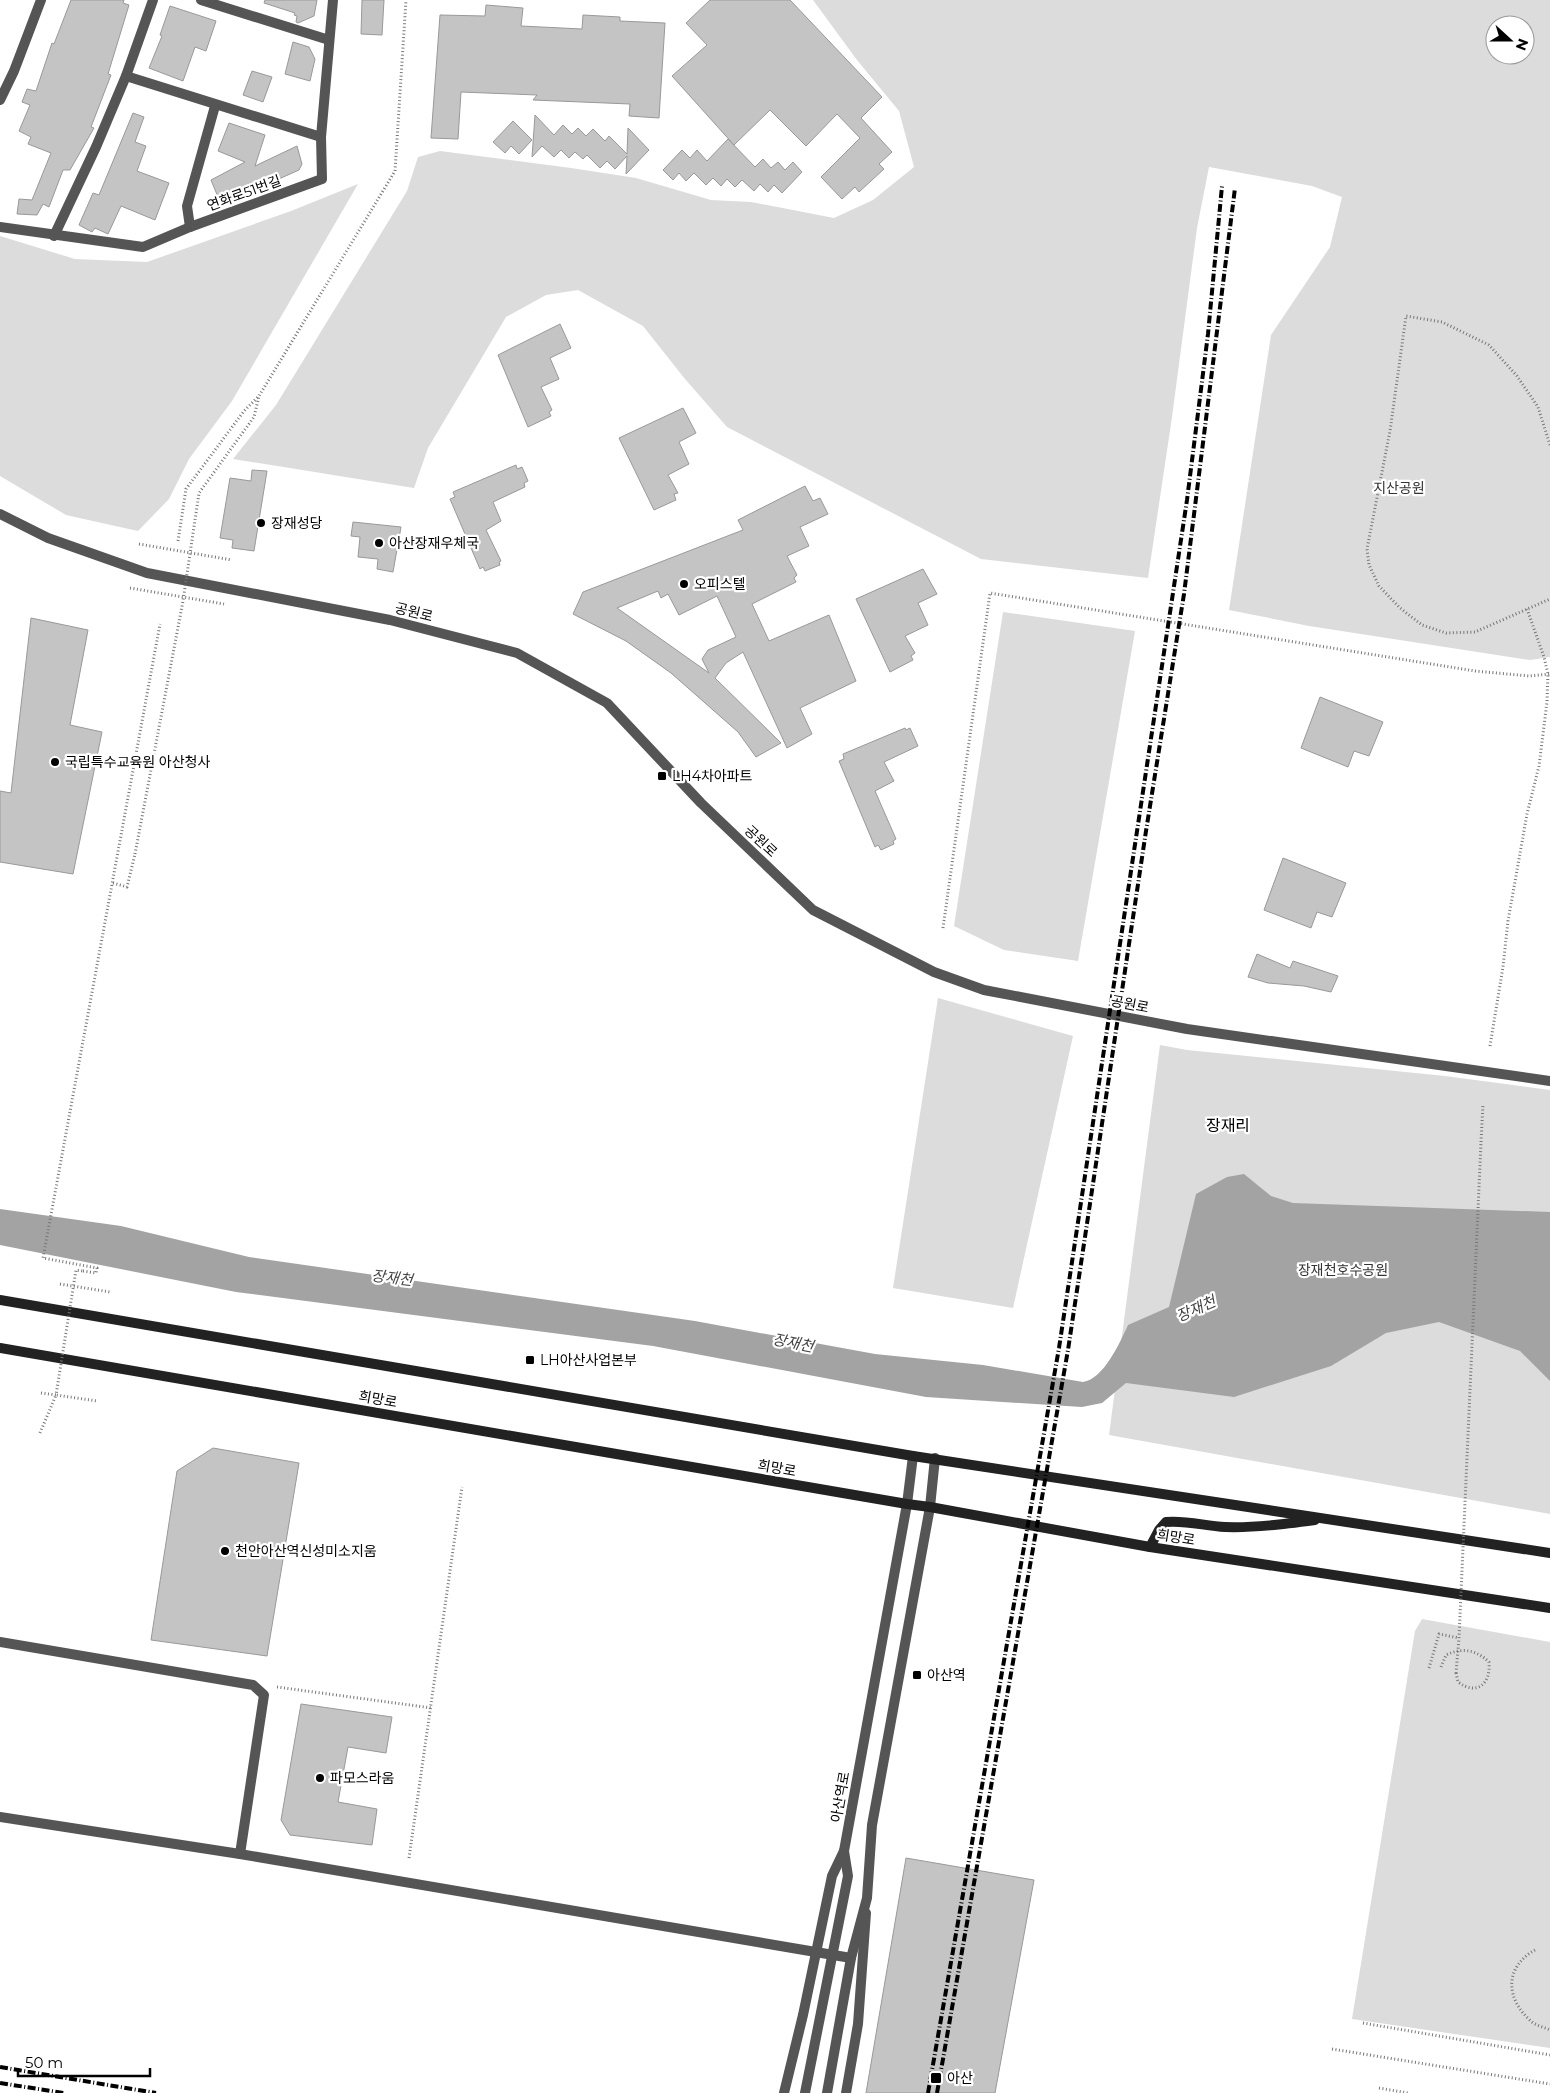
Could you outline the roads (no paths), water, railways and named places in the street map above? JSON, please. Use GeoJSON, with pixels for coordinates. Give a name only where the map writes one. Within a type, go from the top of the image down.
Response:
{"type":"FeatureCollection","features":[{"type":"Feature","properties":{"kind":"main road"},"geometry":{"type":"LineString","coordinates":[[0,1300],[913,1456],[1550,1553]]}},
{"type":"Feature","properties":{"kind":"main road","name":"희망로"},"geometry":{"type":"LineString","coordinates":[[0,1348],[930,1507],[1150,1547],[1550,1608]]}},
{"type":"Feature","properties":{"kind":"main road"},"geometry":{"type":"LineString","coordinates":[[1150,1547],[1159,1530],[1166,1522],[1176,1521],[1224,1527],[1256,1527],[1328,1518]]}},
{"type":"Feature","properties":{"kind":"street"},"geometry":{"type":"LineString","coordinates":[[0,100],[14,71],[40,0]]}},
{"type":"Feature","properties":{"kind":"street"},"geometry":{"type":"LineString","coordinates":[[54,236],[96,147],[126,76],[153,0]]}},
{"type":"Feature","properties":{"kind":"street"},"geometry":{"type":"LineString","coordinates":[[201,0],[329,40]]}},
{"type":"Feature","properties":{"kind":"street","name":"연화로51번길"},"geometry":{"type":"LineString","coordinates":[[0,227],[143,247],[190,226],[322,179],[321,137],[333,0]]}},
{"type":"Feature","properties":{"kind":"street"},"geometry":{"type":"LineString","coordinates":[[126,76],[215,106],[321,137]]}},
{"type":"Feature","properties":{"kind":"street"},"geometry":{"type":"LineString","coordinates":[[190,226],[186,206],[215,106]]}},
{"type":"Feature","properties":{"kind":"street","name":"공원로"},"geometry":{"type":"LineString","coordinates":[[0,514],[48,538],[147,573],[390,620],[517,653],[607,703],[701,803],[814,910],[934,972],[984,990],[1187,1029],[1550,1081]]}},
{"type":"Feature","properties":{"kind":"street","name":"아산역로"},"geometry":{"type":"LineString","coordinates":[[805,2093],[848,1876],[844,1851],[908,1504],[913,1456]]}},
{"type":"Feature","properties":{"kind":"street"},"geometry":{"type":"LineString","coordinates":[[846,2093],[858,2024],[872,1826],[930,1507],[935,1458]]}},
{"type":"Feature","properties":{"kind":"street"},"geometry":{"type":"LineString","coordinates":[[0,1642],[253,1685],[264,1695],[240,1854]]}},
{"type":"Feature","properties":{"kind":"street"},"geometry":{"type":"LineString","coordinates":[[0,1817],[240,1854],[851,1958]]}},
{"type":"Feature","properties":{"kind":"street"},"geometry":{"type":"LineString","coordinates":[[784,2093],[832,1876],[844,1851]]}},
{"type":"Feature","properties":{"kind":"street"},"geometry":{"type":"LineString","coordinates":[[827,2093],[851,1958],[867,1898]]}},
{"type":"Feature","properties":{"kind":"water","name":"장재천"},"geometry":{"type":"Polygon","coordinates":[[[1244,1174],[1271,1196],[1293,1203],[1550,1212],[1550,1381],[1520,1351],[1439,1322],[1386,1333],[1331,1366],[1234,1397],[1126,1383],[1102,1403],[1082,1407],[926,1397],[653,1346],[236,1292],[0,1245],[0,1209],[121,1226],[249,1257],[695,1321],[875,1354],[983,1365],[1083,1382],[1098,1374],[1104,1367],[1116,1350],[1128,1325],[1169,1307],[1196,1194],[1227,1177],[1244,1174]]]}},
{"type":"Feature","properties":{"kind":"railway"},"geometry":{"type":"LineString","coordinates":[[928,2093],[1059,1348],[1187,500],[1208,334],[1222,186]]}},
{"type":"Feature","properties":{"kind":"railway"},"geometry":{"type":"LineString","coordinates":[[937,2093],[1068,1350],[1146,831],[1184,594],[1235,188]]}},
{"type":"Feature","properties":{"kind":"railway"},"geometry":{"type":"LineString","coordinates":[[0,2067],[156,2093]]}},
{"type":"Feature","properties":{"kind":"railway"},"geometry":{"type":"LineString","coordinates":[[0,2083],[64,2093]]}},
{"type":"Feature","properties":{"kind":"place","name":"장재성당"},"geometry":{"type":"Point","coordinates":[261,523]}},
{"type":"Feature","properties":{"kind":"place","name":"아산장재우체국"},"geometry":{"type":"Point","coordinates":[379,543]}},
{"type":"Feature","properties":{"kind":"place","name":"오피스텔"},"geometry":{"type":"Point","coordinates":[684,584]}},
{"type":"Feature","properties":{"kind":"place","name":"국립특수교육원 아산청사"},"geometry":{"type":"Point","coordinates":[55,762]}},
{"type":"Feature","properties":{"kind":"place","name":"LH4차아파트"},"geometry":{"type":"Point","coordinates":[662,776]}},
{"type":"Feature","properties":{"kind":"place","name":"LH아산사업본부"},"geometry":{"type":"Point","coordinates":[530,1360]}},
{"type":"Feature","properties":{"kind":"place","name":"천안아산역신성미소지움"},"geometry":{"type":"Point","coordinates":[225,1551]}},
{"type":"Feature","properties":{"kind":"place","name":"아산역"},"geometry":{"type":"Point","coordinates":[917,1675]}},
{"type":"Feature","properties":{"kind":"place","name":"파모스라움"},"geometry":{"type":"Point","coordinates":[320,1778]}},
{"type":"Feature","properties":{"kind":"place","name":"아산"},"geometry":{"type":"Point","coordinates":[936,2078]}},
{"type":"Feature","properties":{"kind":"district","name":"장재리"},"geometry":{"type":"Point","coordinates":[1228,1125]}},
{"type":"Feature","properties":{"kind":"park label","name":"지산공원"},"geometry":{"type":"Point","coordinates":[1399,488]}},
{"type":"Feature","properties":{"kind":"park label","name":"장재천호수공원"},"geometry":{"type":"Point","coordinates":[1343,1270]}}]}
